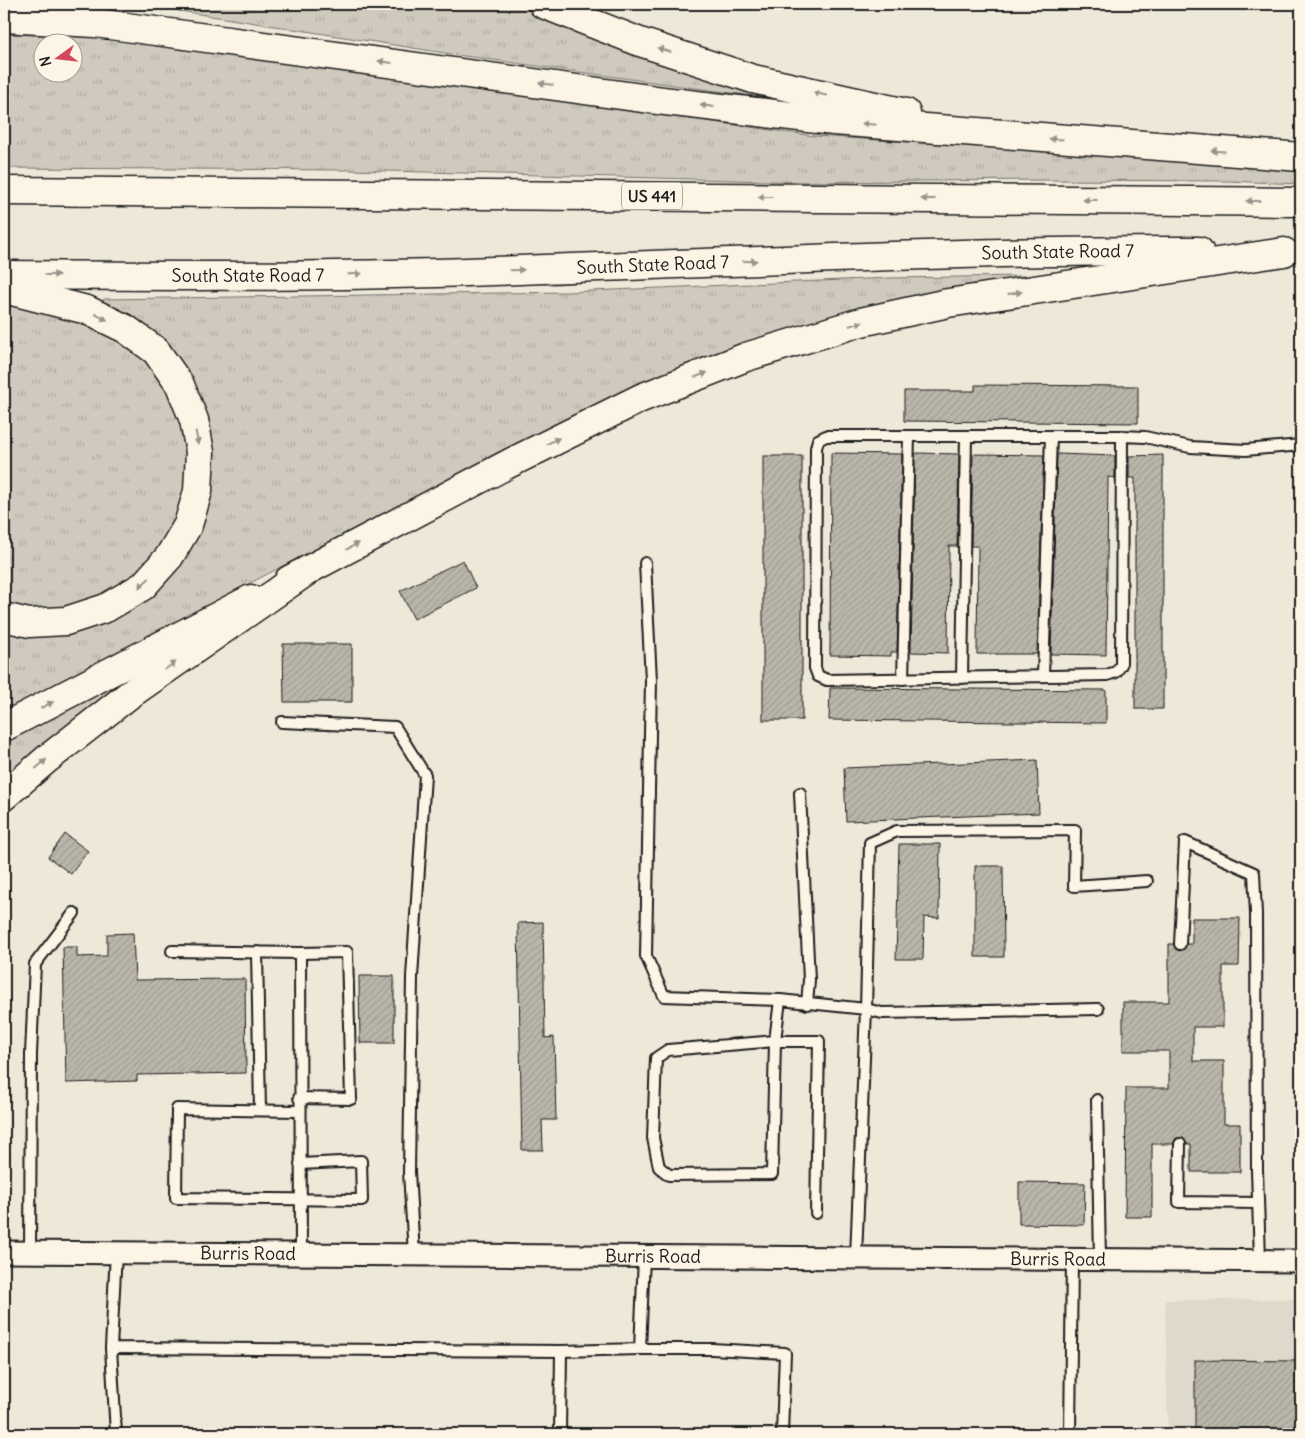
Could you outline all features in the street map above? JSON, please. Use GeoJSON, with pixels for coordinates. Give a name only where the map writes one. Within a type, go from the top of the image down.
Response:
{"type":"FeatureCollection","features":[{"type":"Feature","properties":{"kind":"main road"},"geometry":{"type":"LineString","coordinates":[[543,4],[640,42],[754,79],[1005,135]]}},
{"type":"Feature","properties":{"kind":"main road"},"geometry":{"type":"LineString","coordinates":[[4,18],[95,23],[664,101],[834,121],[1301,157]]}},
{"type":"Feature","properties":{"kind":"main road","name":"US 441"},"geometry":{"type":"LineString","coordinates":[[4,191],[1301,202]]}},
{"type":"Feature","properties":{"kind":"main road","name":"South State Road 7"},"geometry":{"type":"LineString","coordinates":[[4,275],[284,276],[590,268],[954,253],[1110,251],[1293,252]]}},
{"type":"Feature","properties":{"kind":"main road"},"geometry":{"type":"LineString","coordinates":[[4,727],[510,463],[641,398],[746,357],[861,322],[948,304],[1293,252]]}},
{"type":"Feature","properties":{"kind":"main road"},"geometry":{"type":"LineString","coordinates":[[4,289],[88,310],[126,329],[156,351],[180,385],[194,420],[200,452],[198,491],[188,525],[168,558],[143,586],[106,608],[66,621],[29,623],[4,617]]}},
{"type":"Feature","properties":{"kind":"main road"},"geometry":{"type":"LineString","coordinates":[[4,796],[47,759],[128,695],[310,569]]}},
{"type":"Feature","properties":{"kind":"street","name":"Burris Road"},"geometry":{"type":"LineString","coordinates":[[4,1252],[1260,1259],[1301,1261]]}},
{"type":"Feature","properties":{"kind":"lane"},"geometry":{"type":"LineString","coordinates":[[1122,436],[1121,665],[1116,672],[1107,675],[903,679],[827,680],[818,676],[815,668],[816,448],[818,440],[826,436],[1122,436],[1145,437],[1190,447],[1246,450],[1301,445]]}},
{"type":"Feature","properties":{"kind":"lane"},"geometry":{"type":"LineString","coordinates":[[903,679],[909,436]]}},
{"type":"Feature","properties":{"kind":"lane"},"geometry":{"type":"LineString","coordinates":[[962,678],[966,436]]}},
{"type":"Feature","properties":{"kind":"lane"},"geometry":{"type":"LineString","coordinates":[[1043,676],[1051,436]]}},
{"type":"Feature","properties":{"kind":"lane"},"geometry":{"type":"LineString","coordinates":[[646,563],[651,680],[646,956],[664,996],[780,1000],[866,1009],[882,1013],[1098,1009]]}},
{"type":"Feature","properties":{"kind":"lane"},"geometry":{"type":"LineString","coordinates":[[282,722],[395,727],[425,775],[412,977],[409,1172],[414,1254]]}},
{"type":"Feature","properties":{"kind":"lane"},"geometry":{"type":"LineString","coordinates":[[800,793],[809,980],[806,1004]]}},
{"type":"Feature","properties":{"kind":"lane"},"geometry":{"type":"LineString","coordinates":[[856,1257],[866,1009],[870,843],[897,831],[1075,830],[1074,886],[1148,880]]}},
{"type":"Feature","properties":{"kind":"lane"},"geometry":{"type":"LineString","coordinates":[[1180,944],[1185,842],[1254,873],[1260,1259]]}},
{"type":"Feature","properties":{"kind":"lane"},"geometry":{"type":"LineString","coordinates":[[30,1252],[31,1073],[35,964],[74,913]]}},
{"type":"Feature","properties":{"kind":"lane"},"geometry":{"type":"LineString","coordinates":[[172,951],[347,952],[351,1099],[299,1098]]}},
{"type":"Feature","properties":{"kind":"lane"},"geometry":{"type":"LineString","coordinates":[[257,952],[260,1110]]}},
{"type":"Feature","properties":{"kind":"lane"},"geometry":{"type":"LineString","coordinates":[[300,953],[301,1254]]}},
{"type":"Feature","properties":{"kind":"lane"},"geometry":{"type":"LineString","coordinates":[[780,1000],[776,1041],[772,1174],[669,1175],[659,1167],[653,1138],[656,1058],[668,1050],[776,1041],[819,1041],[816,1213]]}},
{"type":"Feature","properties":{"kind":"lane"},"geometry":{"type":"LineString","coordinates":[[1097,1100],[1100,1259]]}},
{"type":"Feature","properties":{"kind":"lane"},"geometry":{"type":"LineString","coordinates":[[300,1111],[177,1109],[176,1198],[362,1200],[361,1161],[300,1164]]}},
{"type":"Feature","properties":{"kind":"lane"},"geometry":{"type":"LineString","coordinates":[[1180,1144],[1179,1202],[1258,1203]]}},
{"type":"Feature","properties":{"kind":"lane"},"geometry":{"type":"LineString","coordinates":[[116,1252],[111,1348],[116,1434]]}},
{"type":"Feature","properties":{"kind":"lane"},"geometry":{"type":"LineString","coordinates":[[640,1349],[644,1257]]}},
{"type":"Feature","properties":{"kind":"lane"},"geometry":{"type":"LineString","coordinates":[[1070,1434],[1072,1259]]}},
{"type":"Feature","properties":{"kind":"lane"},"geometry":{"type":"LineString","coordinates":[[111,1348],[561,1351],[712,1349],[785,1353],[782,1434]]}},
{"type":"Feature","properties":{"kind":"lane"},"geometry":{"type":"LineString","coordinates":[[560,1434],[561,1351]]}},
{"type":"Feature","properties":{"kind":"shaded area"},"geometry":{"type":"Polygon","coordinates":[[[1301,1299],[1301,1434],[1168,1434],[1165,1300],[1301,1299]]]}},
{"type":"Feature","properties":{"kind":"green space"},"geometry":{"type":"Polygon","coordinates":[[[120,4],[522,4],[789,101],[457,55],[161,8],[120,4]]]}},
{"type":"Feature","properties":{"kind":"green space"},"geometry":{"type":"Polygon","coordinates":[[[4,34],[32,35],[32,82],[82,82],[82,37],[91,37],[814,136],[1019,149],[1301,171],[1301,184],[1227,181],[1045,180],[808,182],[349,170],[4,168],[4,34]]]}},
{"type":"Feature","properties":{"kind":"green space"},"geometry":{"type":"Polygon","coordinates":[[[1027,276],[1026,282],[596,405],[445,481],[4,712],[4,628],[168,577],[203,428],[103,303],[104,299],[567,292],[889,278],[1027,276]]]}},
{"type":"Feature","properties":{"kind":"green space"},"geometry":{"type":"Polygon","coordinates":[[[4,306],[28,307],[81,318],[137,349],[169,386],[189,447],[182,510],[158,555],[116,592],[61,612],[4,609],[4,306]]]}},
{"type":"Feature","properties":{"kind":"green space"},"geometry":{"type":"Polygon","coordinates":[[[149,664],[69,724],[4,781],[4,733],[149,664]]]}},
{"type":"Feature","properties":{"kind":"building"},"geometry":{"type":"Polygon","coordinates":[[[975,385],[1138,386],[1138,423],[904,421],[904,391],[975,391],[975,385]]]}},
{"type":"Feature","properties":{"kind":"building"},"geometry":{"type":"Polygon","coordinates":[[[831,453],[902,454],[897,652],[891,652],[891,656],[830,655],[831,453]]]}},
{"type":"Feature","properties":{"kind":"building"},"geometry":{"type":"Polygon","coordinates":[[[915,454],[959,454],[957,546],[949,546],[948,653],[911,652],[915,454]]]}},
{"type":"Feature","properties":{"kind":"building"},"geometry":{"type":"Polygon","coordinates":[[[973,454],[1044,455],[1037,654],[977,654],[978,546],[971,546],[973,454]]]}},
{"type":"Feature","properties":{"kind":"building"},"geometry":{"type":"Polygon","coordinates":[[[1057,454],[1115,456],[1115,478],[1108,477],[1106,655],[1051,654],[1057,454]]]}},
{"type":"Feature","properties":{"kind":"building"},"geometry":{"type":"Polygon","coordinates":[[[1163,455],[1163,709],[1135,709],[1135,478],[1129,478],[1129,456],[1163,455]]]}},
{"type":"Feature","properties":{"kind":"building"},"geometry":{"type":"Polygon","coordinates":[[[763,456],[802,456],[802,720],[763,720],[763,456]]]}},
{"type":"Feature","properties":{"kind":"building"},"geometry":{"type":"Polygon","coordinates":[[[463,560],[476,588],[414,619],[400,591],[463,560]]]}},
{"type":"Feature","properties":{"kind":"building"},"geometry":{"type":"Polygon","coordinates":[[[283,644],[352,644],[352,702],[284,702],[283,644]]]}},
{"type":"Feature","properties":{"kind":"building"},"geometry":{"type":"Polygon","coordinates":[[[830,688],[1106,690],[1106,723],[829,720],[830,688]]]}},
{"type":"Feature","properties":{"kind":"building"},"geometry":{"type":"Polygon","coordinates":[[[1037,760],[1039,813],[846,821],[844,768],[1037,760]]]}},
{"type":"Feature","properties":{"kind":"building"},"geometry":{"type":"Polygon","coordinates":[[[65,834],[88,851],[71,874],[48,857],[65,834]]]}},
{"type":"Feature","properties":{"kind":"building"},"geometry":{"type":"Polygon","coordinates":[[[899,844],[940,844],[939,918],[924,917],[923,959],[896,959],[899,844]]]}},
{"type":"Feature","properties":{"kind":"building"},"geometry":{"type":"Polygon","coordinates":[[[975,866],[1003,866],[1004,957],[975,957],[975,866]]]}},
{"type":"Feature","properties":{"kind":"building"},"geometry":{"type":"Polygon","coordinates":[[[1192,918],[1240,918],[1239,966],[1223,966],[1223,1027],[1193,1027],[1193,1061],[1224,1061],[1224,1124],[1240,1124],[1240,1172],[1191,1172],[1191,1144],[1187,1144],[1183,1138],[1176,1138],[1173,1144],[1152,1144],[1152,1217],[1125,1217],[1126,1088],[1169,1088],[1169,1051],[1123,1051],[1123,1002],[1169,1002],[1169,944],[1173,944],[1180,951],[1187,944],[1192,944],[1192,918]]]}},
{"type":"Feature","properties":{"kind":"building"},"geometry":{"type":"Polygon","coordinates":[[[543,922],[545,1038],[554,1037],[556,1120],[542,1120],[543,1150],[522,1150],[518,923],[543,922]]]}},
{"type":"Feature","properties":{"kind":"building"},"geometry":{"type":"Polygon","coordinates":[[[133,933],[135,980],[245,979],[246,1073],[137,1075],[137,1081],[66,1083],[63,947],[77,947],[77,957],[107,956],[107,934],[133,933]]]}},
{"type":"Feature","properties":{"kind":"building"},"geometry":{"type":"Polygon","coordinates":[[[359,976],[394,976],[394,1043],[360,1043],[359,976]]]}},
{"type":"Feature","properties":{"kind":"building"},"geometry":{"type":"Polygon","coordinates":[[[1019,1182],[1085,1183],[1084,1225],[1019,1224],[1019,1182]]]}},
{"type":"Feature","properties":{"kind":"building"},"geometry":{"type":"Polygon","coordinates":[[[1195,1360],[1301,1361],[1301,1434],[1195,1434],[1195,1360]]]}}]}
